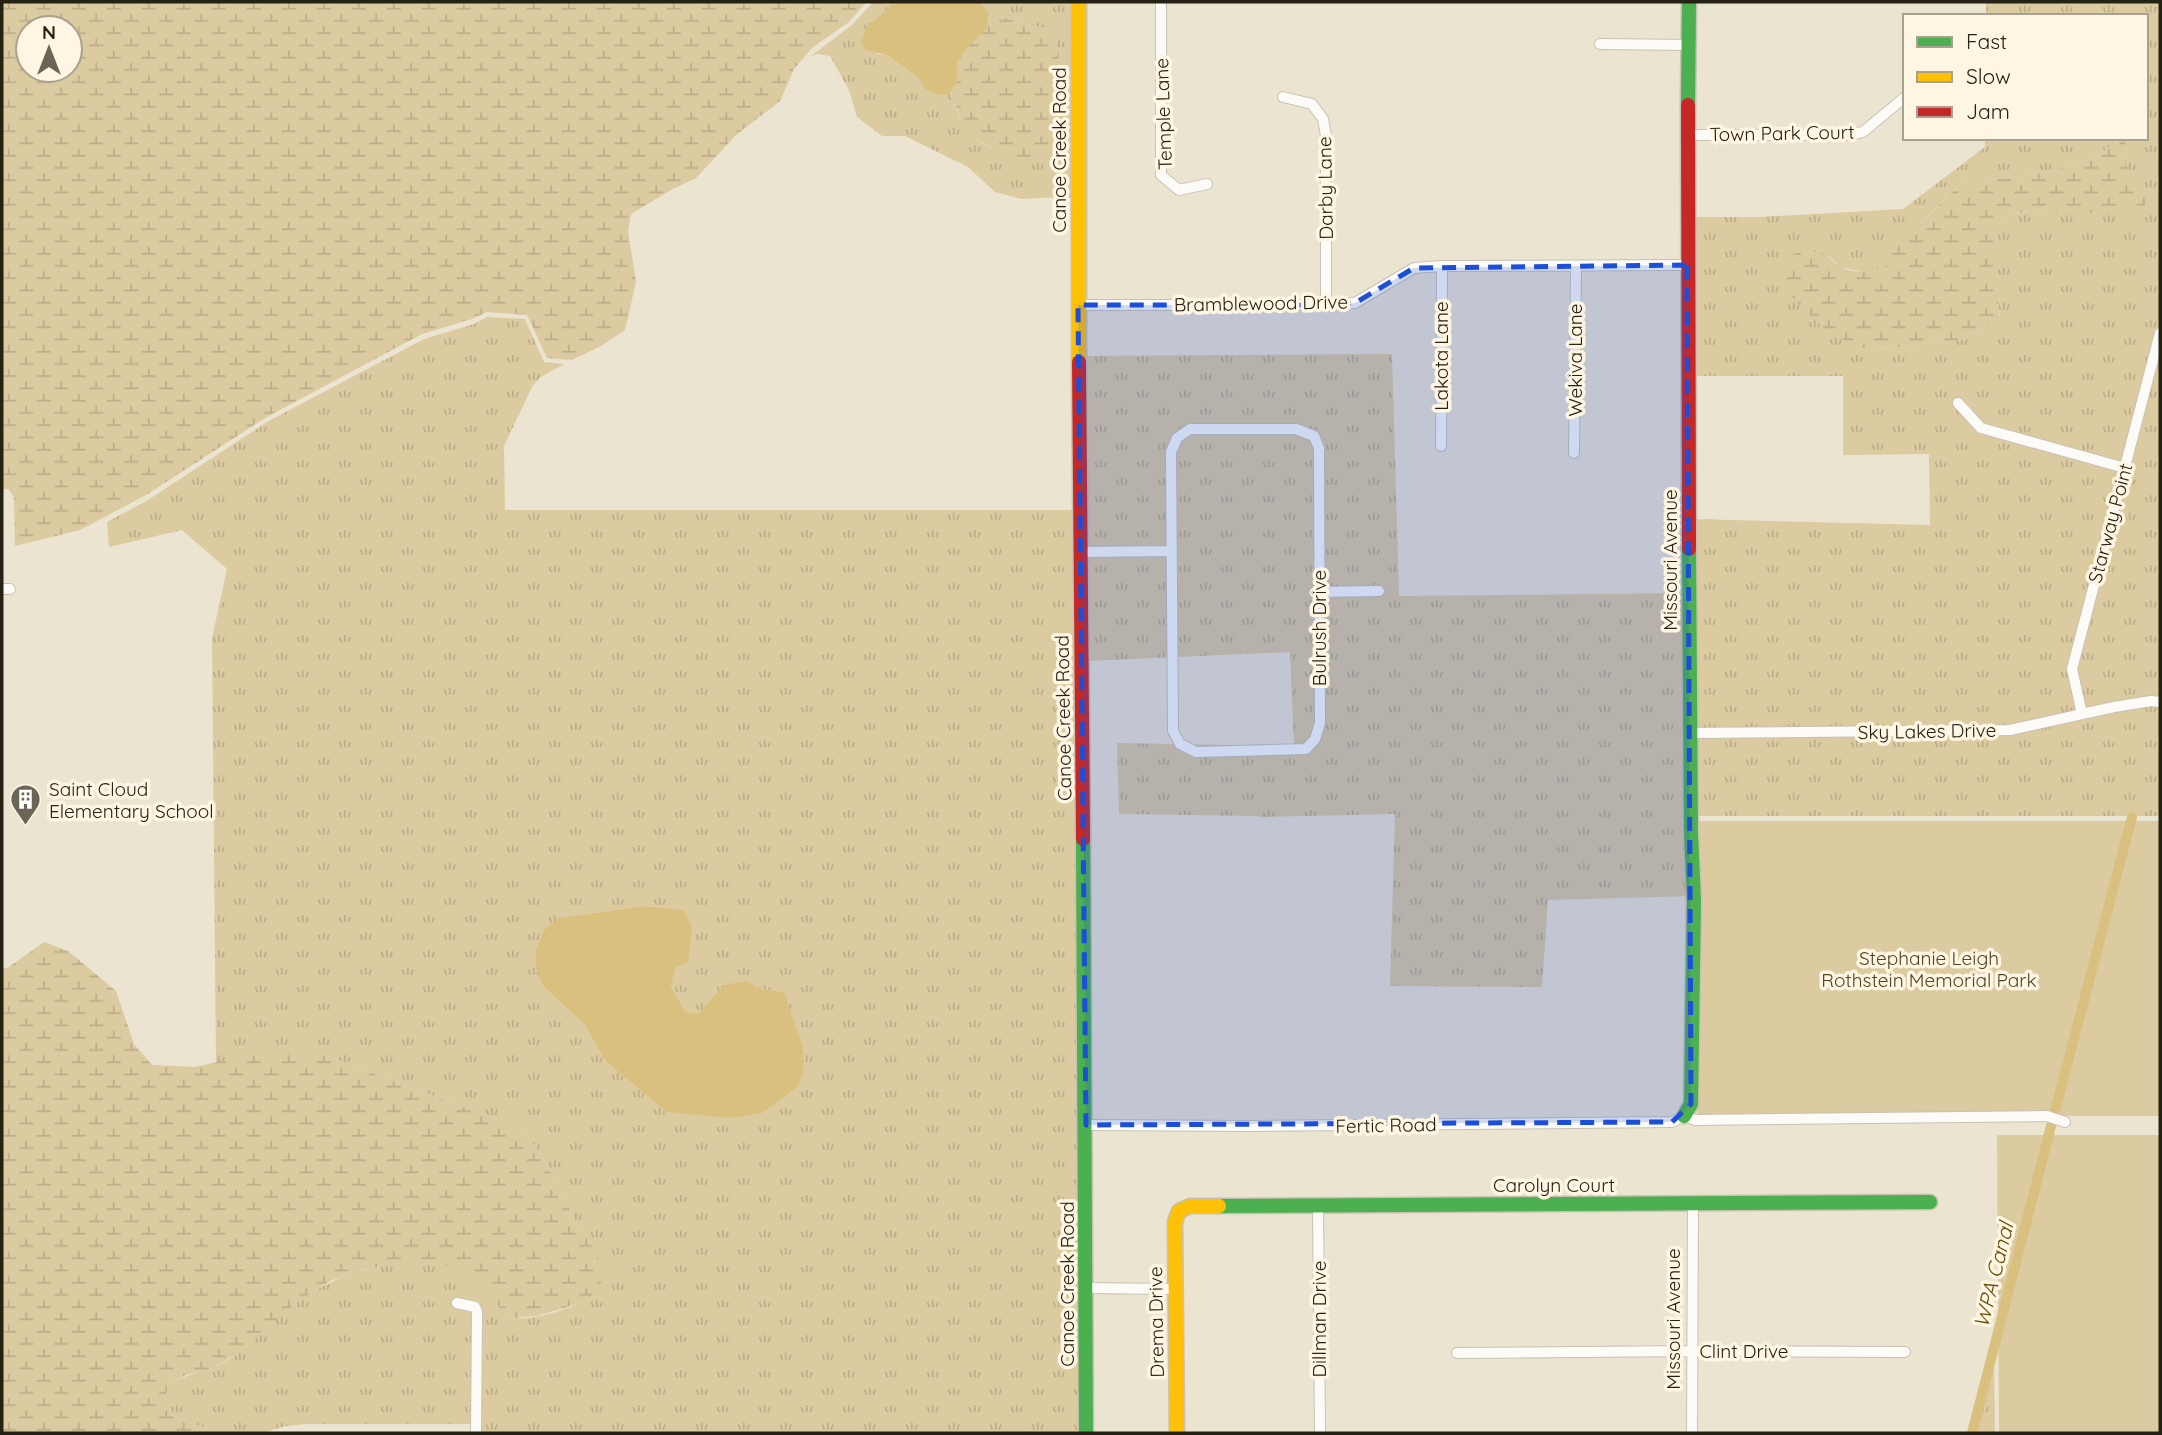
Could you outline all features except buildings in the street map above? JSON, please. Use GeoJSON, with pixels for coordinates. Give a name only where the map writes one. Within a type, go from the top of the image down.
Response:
{"type":"FeatureCollection","features":[{"type":"Feature","properties":{"kind":"street","name":"Canoe Creek Road"},"geometry":{"type":"LineString","coordinates":[[1079,2],[1078,304],[1086,1125],[1086,1433]]}},
{"type":"Feature","properties":{"kind":"street","name":"Temple Lane"},"geometry":{"type":"LineString","coordinates":[[1161,2],[1161,175],[1179,190],[1207,184]]}},
{"type":"Feature","properties":{"kind":"street","name":"Missouri Avenue"},"geometry":{"type":"LineString","coordinates":[[1684,1116],[1691,1104],[1694,901],[1690,733],[1687,265],[1689,2]]}},
{"type":"Feature","properties":{"kind":"street"},"geometry":{"type":"LineString","coordinates":[[1600,44],[1690,45]]}},
{"type":"Feature","properties":{"kind":"street","name":"Darby Lane"},"geometry":{"type":"LineString","coordinates":[[1283,97],[1312,104],[1323,119],[1326,136],[1326,305]]}},
{"type":"Feature","properties":{"kind":"street","name":"Town Park Court"},"geometry":{"type":"LineString","coordinates":[[1689,135],[1847,135],[1863,132],[1903,99]]}},
{"type":"Feature","properties":{"kind":"street","name":"Bramblewood Drive"},"geometry":{"type":"LineString","coordinates":[[1078,304],[1326,305],[1355,303],[1414,268],[1687,265]]}},
{"type":"Feature","properties":{"kind":"street","name":"Lakota Lane"},"geometry":{"type":"LineString","coordinates":[[1441,446],[1442,266]]}},
{"type":"Feature","properties":{"kind":"street","name":"Wekiva Lane"},"geometry":{"type":"LineString","coordinates":[[1574,453],[1576,267]]}},
{"type":"Feature","properties":{"kind":"street","name":"Starway Point"},"geometry":{"type":"LineString","coordinates":[[2082,714],[2072,669],[2160,333]]}},
{"type":"Feature","properties":{"kind":"street"},"geometry":{"type":"LineString","coordinates":[[1958,403],[1981,428],[2125,468]]}},
{"type":"Feature","properties":{"kind":"street","name":"Bulrush Drive"},"geometry":{"type":"LineString","coordinates":[[1190,429],[1296,429],[1314,436],[1319,449],[1320,723],[1315,739],[1306,749],[1196,752],[1180,744],[1173,731],[1172,551],[1171,452],[1177,438],[1190,429]]}},
{"type":"Feature","properties":{"kind":"street"},"geometry":{"type":"LineString","coordinates":[[1080,552],[1172,551]]}},
{"type":"Feature","properties":{"kind":"street"},"geometry":{"type":"LineString","coordinates":[[1319,592],[1379,591]]}},
{"type":"Feature","properties":{"kind":"street","name":"Sky Lakes Drive"},"geometry":{"type":"LineString","coordinates":[[1690,733],[2010,730],[2151,701],[2160,702]]}},
{"type":"Feature","properties":{"kind":"street","name":"Fertic Road"},"geometry":{"type":"LineString","coordinates":[[1086,1125],[1672,1122],[1684,1116],[1695,1120],[2047,1116],[2065,1122]]}},
{"type":"Feature","properties":{"kind":"street","name":"Carolyn Court"},"geometry":{"type":"LineString","coordinates":[[1180,1210],[1190,1206],[1930,1202]]}},
{"type":"Feature","properties":{"kind":"street","name":"Dillman Drive"},"geometry":{"type":"LineString","coordinates":[[1318,1205],[1320,1433]]}},
{"type":"Feature","properties":{"kind":"street","name":"Missouri Avenue"},"geometry":{"type":"LineString","coordinates":[[1692,1433],[1693,1205]]}},
{"type":"Feature","properties":{"kind":"street","name":"Drema Drive"},"geometry":{"type":"LineString","coordinates":[[1177,1433],[1174,1289],[1175,1222],[1180,1210]]}},
{"type":"Feature","properties":{"kind":"street"},"geometry":{"type":"LineString","coordinates":[[1086,1288],[1174,1289]]}},
{"type":"Feature","properties":{"kind":"street"},"geometry":{"type":"LineString","coordinates":[[457,1303],[475,1307],[477,1312],[476,1433]]}},
{"type":"Feature","properties":{"kind":"street","name":"Clint Drive"},"geometry":{"type":"LineString","coordinates":[[1457,1353],[1905,1352]]}},
{"type":"Feature","properties":{"kind":"highlighted area"},"geometry":{"type":"Polygon","coordinates":[[[1687,265],[1691,1104],[1672,1122],[1086,1125],[1078,305],[1326,305],[1355,303],[1414,268],[1687,265]]]}},
{"type":"Feature","properties":{"kind":"green space"},"geometry":{"type":"Polygon","coordinates":[[[2,2],[866,2],[849,22],[812,48],[794,69],[780,101],[736,135],[696,178],[631,214],[628,231],[636,282],[625,330],[601,346],[572,360],[547,358],[527,315],[487,312],[422,334],[265,418],[146,495],[80,530],[15,546],[14,497],[8,489],[2,489],[2,2]]]}},
{"type":"Feature","properties":{"kind":"green space"},"geometry":{"type":"Polygon","coordinates":[[[873,2],[895,2],[889,8],[877,54],[887,55],[919,78],[950,93],[961,120],[975,138],[999,151],[1026,159],[1050,29],[989,15],[980,2],[1074,2],[1073,199],[1022,199],[995,192],[968,167],[905,136],[882,136],[857,117],[849,90],[830,56],[811,56],[852,25],[873,2]]]}},
{"type":"Feature","properties":{"kind":"green space"},"geometry":{"type":"Polygon","coordinates":[[[1986,2],[2160,2],[2160,816],[1698,816],[1693,896],[1548,900],[1542,987],[1390,986],[1395,814],[1259,817],[1119,814],[1117,743],[1294,746],[1290,652],[1087,661],[1084,356],[1392,354],[1399,596],[1693,593],[1693,519],[1930,525],[1929,454],[1843,455],[1843,376],[1693,376],[1694,217],[1758,217],[1903,209],[1985,147],[1985,140],[2122,140],[2088,160],[2063,168],[2019,177],[1961,183],[1912,231],[1889,265],[1874,271],[1840,267],[1828,255],[1863,348],[1961,340],[2000,319],[1997,229],[2010,213],[2051,211],[2154,192],[2144,189],[2126,165],[2125,140],[2148,140],[2148,14],[1986,14],[1986,2]]]}},
{"type":"Feature","properties":{"kind":"green space"},"geometry":{"type":"Polygon","coordinates":[[[989,15],[1050,29],[1058,46],[1065,145],[1053,156],[1034,160],[1009,155],[975,138],[962,123],[950,93],[956,79],[956,65],[965,49],[983,30],[989,15]]]}},
{"type":"Feature","properties":{"kind":"green space"},"geometry":{"type":"Polygon","coordinates":[[[2125,140],[2126,165],[2144,189],[2154,194],[2144,206],[2112,214],[2051,211],[2010,213],[1997,229],[2000,319],[1961,340],[1863,348],[1831,334],[1785,289],[1783,268],[1791,255],[1807,251],[1818,252],[1837,265],[1853,271],[1883,267],[1889,265],[1894,246],[1961,183],[2019,177],[2088,160],[2125,140]]]}},
{"type":"Feature","properties":{"kind":"green space"},"geometry":{"type":"Polygon","coordinates":[[[487,317],[525,319],[544,362],[564,364],[541,377],[533,385],[504,446],[505,510],[1075,510],[1081,1433],[475,1433],[473,1425],[470,1424],[306,1424],[262,1433],[205,1433],[206,1428],[177,1419],[165,1400],[168,1384],[236,1355],[282,1313],[319,1288],[358,1272],[379,1267],[427,1263],[458,1267],[485,1286],[503,1311],[511,1317],[543,1316],[584,1302],[594,1248],[574,1218],[544,1160],[523,1129],[318,1053],[275,1053],[216,1063],[212,638],[227,569],[182,530],[109,547],[107,522],[148,500],[267,422],[424,339],[474,324],[487,317]],[[644,906],[559,918],[544,987],[584,1024],[606,1062],[667,1112],[762,1113],[798,1087],[784,992],[761,989],[747,981],[709,1002],[698,1014],[686,1012],[671,987],[684,910],[644,906]]]}},
{"type":"Feature","properties":{"kind":"green space","name":"Stephanie Leigh Rothstein Memorial Park"},"geometry":{"type":"Polygon","coordinates":[[[1698,821],[2160,821],[2160,1116],[1697,1116],[1698,821]]]}},
{"type":"Feature","properties":{"kind":"green space"},"geometry":{"type":"Polygon","coordinates":[[[44,942],[68,951],[116,991],[134,1044],[152,1065],[195,1067],[275,1053],[318,1053],[523,1129],[544,1160],[574,1218],[594,1248],[604,1273],[599,1289],[584,1302],[537,1316],[515,1318],[503,1313],[487,1289],[472,1275],[454,1265],[404,1264],[365,1269],[330,1281],[297,1302],[236,1355],[207,1370],[186,1375],[168,1384],[165,1400],[177,1419],[207,1428],[205,1433],[2,1433],[2,969],[9,967],[44,942]]]}},
{"type":"Feature","properties":{"kind":"green space"},"geometry":{"type":"Polygon","coordinates":[[[1997,1135],[2160,1135],[2160,1433],[1999,1433],[1997,1135]]]}},
{"type":"Feature","properties":{"kind":"green space"},"geometry":{"type":"Polygon","coordinates":[[[1994,1359],[1995,1433],[1975,1433],[1994,1359]]]}},
{"type":"Feature","properties":{"kind":"shaded area"},"geometry":{"type":"Polygon","coordinates":[[[895,2],[980,2],[989,14],[986,29],[957,62],[957,83],[949,94],[940,95],[925,89],[919,78],[887,55],[865,50],[861,42],[866,28],[895,2]]]}},
{"type":"Feature","properties":{"kind":"shaded area"},"geometry":{"type":"Polygon","coordinates":[[[644,906],[684,910],[692,928],[688,962],[675,968],[671,987],[686,1012],[698,1014],[724,985],[747,981],[761,989],[784,992],[803,1048],[803,1071],[798,1087],[762,1113],[731,1118],[667,1112],[606,1062],[584,1024],[544,987],[536,968],[536,951],[544,930],[559,918],[644,906]]]}},
{"type":"Feature","properties":{"kind":"waterway","name":"WPA Canal"},"geometry":{"type":"LineString","coordinates":[[2055,1111],[2132,817]]}},
{"type":"Feature","properties":{"kind":"waterway","name":"WPA Canal"},"geometry":{"type":"LineString","coordinates":[[1972,1433],[2051,1126]]}},
{"type":"Feature","properties":{"kind":"traffic: fast"},"geometry":{"type":"LineString","coordinates":[[1688,105],[1689,2]]}},
{"type":"Feature","properties":{"kind":"traffic: fast"},"geometry":{"type":"LineString","coordinates":[[1684,1116],[1691,1104],[1694,901],[1689,549]]}},
{"type":"Feature","properties":{"kind":"traffic: fast"},"geometry":{"type":"LineString","coordinates":[[1083,839],[1086,1433]]}},
{"type":"Feature","properties":{"kind":"traffic: fast"},"geometry":{"type":"LineString","coordinates":[[1219,1206],[1930,1202]]}},
{"type":"Feature","properties":{"kind":"traffic: slow"},"geometry":{"type":"LineString","coordinates":[[1079,2],[1079,362]]}},
{"type":"Feature","properties":{"kind":"traffic: slow"},"geometry":{"type":"LineString","coordinates":[[1177,1433],[1175,1222],[1179,1211],[1190,1206],[1219,1206]]}},
{"type":"Feature","properties":{"kind":"traffic: jam"},"geometry":{"type":"LineString","coordinates":[[1688,105],[1689,549]]}},
{"type":"Feature","properties":{"kind":"traffic: jam"},"geometry":{"type":"LineString","coordinates":[[1079,362],[1083,839]]}},
{"type":"Feature","properties":{"kind":"place","name":"Saint Cloud Elementary School"},"geometry":{"type":"Point","coordinates":[26,827]}}]}
